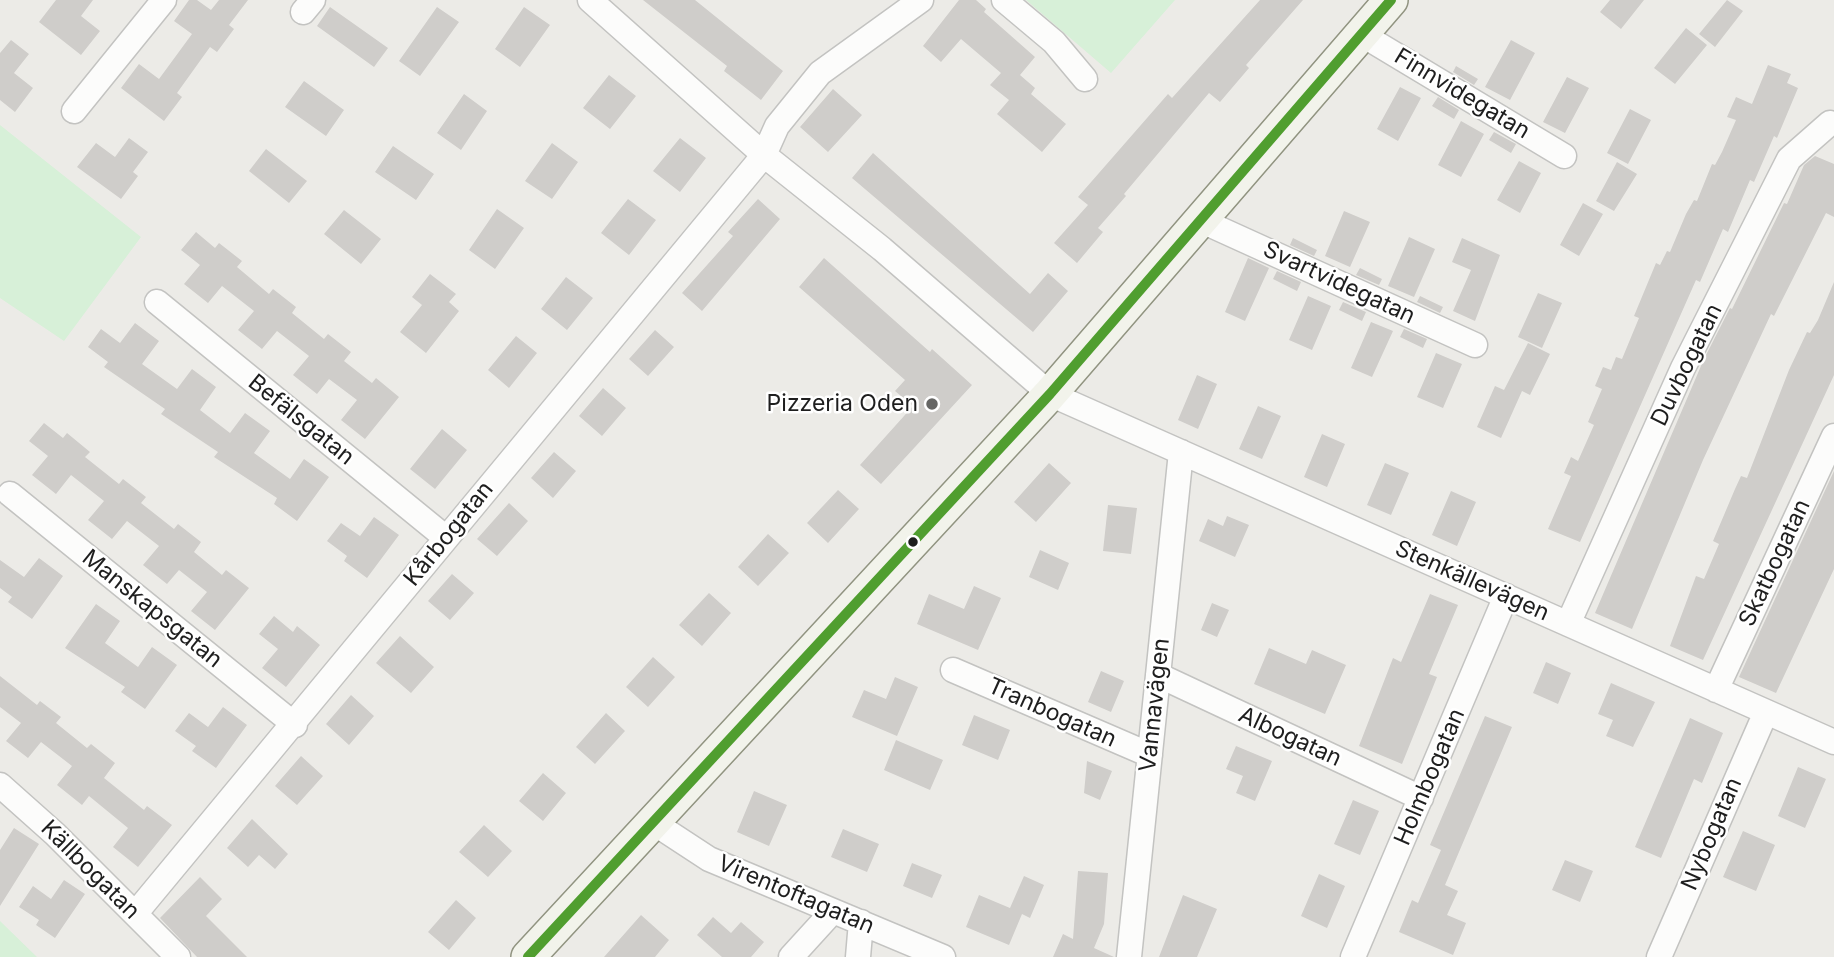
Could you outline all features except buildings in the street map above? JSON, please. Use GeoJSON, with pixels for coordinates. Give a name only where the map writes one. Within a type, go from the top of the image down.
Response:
{"type":"FeatureCollection","features":[{"type":"Feature","properties":{"kind":"street"},"geometry":{"type":"LineString","coordinates":[[74,111],[164,0]]}},
{"type":"Feature","properties":{"kind":"street","name":"Stenkällevägen"},"geometry":{"type":"LineString","coordinates":[[590,0],[764,155],[882,249],[1050,394],[1834,742]]}},
{"type":"Feature","properties":{"kind":"street","name":"Kårbogatan"},"geometry":{"type":"LineString","coordinates":[[135,914],[764,155],[778,126],[820,73],[921,0]]}},
{"type":"Feature","properties":{"kind":"street"},"geometry":{"type":"LineString","coordinates":[[1004,0],[1054,42],[1085,79]]}},
{"type":"Feature","properties":{"kind":"street"},"geometry":{"type":"LineString","coordinates":[[528,957],[1050,394],[1391,0]]}},
{"type":"Feature","properties":{"kind":"street","name":"Finnvidegatan"},"geometry":{"type":"LineString","coordinates":[[1361,34],[1564,156]]}},
{"type":"Feature","properties":{"kind":"street","name":"Duvbogatan"},"geometry":{"type":"LineString","coordinates":[[1567,624],[1683,368],[1789,159],[1830,123]]}},
{"type":"Feature","properties":{"kind":"street","name":"Svartvidegatan"},"geometry":{"type":"LineString","coordinates":[[1202,221],[1475,345]]}},
{"type":"Feature","properties":{"kind":"street","name":"Befälsgatan"},"geometry":{"type":"LineString","coordinates":[[157,302],[446,538]]}},
{"type":"Feature","properties":{"kind":"street","name":"Skatbogatan"},"geometry":{"type":"LineString","coordinates":[[1716,690],[1834,436]]}},
{"type":"Feature","properties":{"kind":"street","name":"Vannavägen"},"geometry":{"type":"LineString","coordinates":[[1129,957],[1181,452]]}},
{"type":"Feature","properties":{"kind":"street","name":"Manskapsgatan"},"geometry":{"type":"LineString","coordinates":[[10,494],[295,724]]}},
{"type":"Feature","properties":{"kind":"street","name":"Holmbogatan"},"geometry":{"type":"LineString","coordinates":[[1353,957],[1506,596]]}},
{"type":"Feature","properties":{"kind":"street","name":"Tranbogatan"},"geometry":{"type":"LineString","coordinates":[[953,670],[1150,755]]}},
{"type":"Feature","properties":{"kind":"street","name":"Albogatan"},"geometry":{"type":"LineString","coordinates":[[1158,675],[1421,798]]}},
{"type":"Feature","properties":{"kind":"street","name":"Nybogatan"},"geometry":{"type":"LineString","coordinates":[[1659,957],[1766,712]]}},
{"type":"Feature","properties":{"kind":"street","name":"Källbogatan"},"geometry":{"type":"LineString","coordinates":[[0,785],[55,834],[178,957]]}},
{"type":"Feature","properties":{"kind":"street","name":"Virentoftagatan"},"geometry":{"type":"LineString","coordinates":[[654,823],[709,859],[943,957]]}},
{"type":"Feature","properties":{"kind":"street"},"geometry":{"type":"LineString","coordinates":[[790,957],[833,911]]}},
{"type":"Feature","properties":{"kind":"street"},"geometry":{"type":"LineString","coordinates":[[858,957],[861,922]]}},
{"type":"Feature","properties":{"kind":"green space"},"geometry":{"type":"Polygon","coordinates":[[[1026,0],[1175,0],[1111,73],[1026,0]]]}},
{"type":"Feature","properties":{"kind":"green space"},"geometry":{"type":"Polygon","coordinates":[[[0,125],[141,237],[64,341],[0,298],[0,125]]]}},
{"type":"Feature","properties":{"kind":"green space"},"geometry":{"type":"Polygon","coordinates":[[[0,921],[37,957],[0,957],[0,921]]]}},
{"type":"Feature","properties":{"kind":"transit line"},"geometry":{"type":"LineString","coordinates":[[528,957],[1050,394],[1391,0]]}},
{"type":"Feature","properties":{"kind":"place","name":"Pizzeria Oden"},"geometry":{"type":"Point","coordinates":[932,404]}}]}
